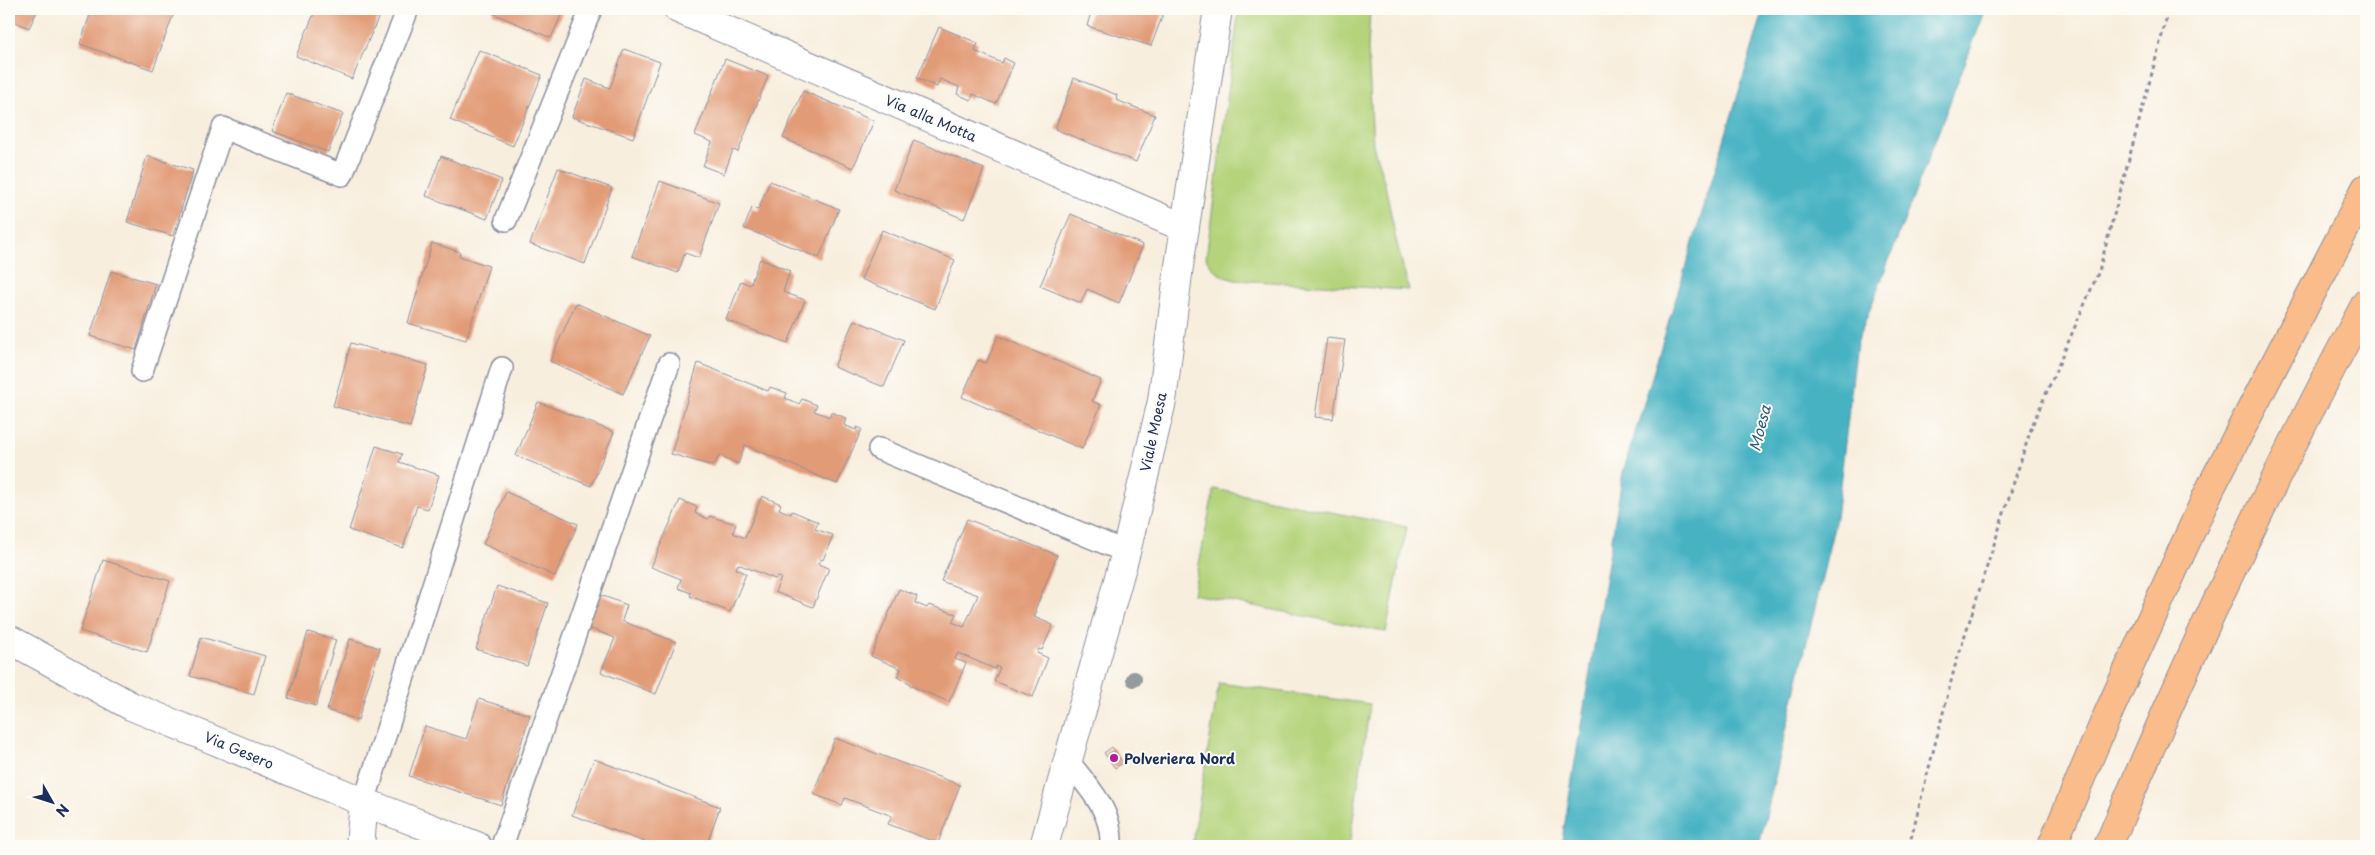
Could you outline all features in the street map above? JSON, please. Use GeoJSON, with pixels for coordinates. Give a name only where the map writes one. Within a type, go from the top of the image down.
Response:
{"type":"FeatureCollection","features":[{"type":"Feature","properties":{"kind":"highway"},"geometry":{"type":"LineString","coordinates":[[2052,846],[2107,716],[2211,487],[2366,188]]}},
{"type":"Feature","properties":{"kind":"highway"},"geometry":{"type":"LineString","coordinates":[[2108,846],[2235,562],[2320,387],[2366,303]]}},
{"type":"Feature","properties":{"kind":"street","name":"Via alla Motta"},"geometry":{"type":"LineString","coordinates":[[678,9],[1185,228]]}},
{"type":"Feature","properties":{"kind":"street","name":"Viale Moesa"},"geometry":{"type":"LineString","coordinates":[[1044,846],[1126,552],[1162,401],[1185,228],[1218,9]]}},
{"type":"Feature","properties":{"kind":"street","name":"Via Gesero"},"geometry":{"type":"LineString","coordinates":[[9,639],[132,706],[364,802],[477,846]]}},
{"type":"Feature","properties":{"kind":"street"},"geometry":{"type":"LineString","coordinates":[[360,846],[364,802]]}},
{"type":"Feature","properties":{"kind":"lane"},"geometry":{"type":"LineString","coordinates":[[142,371],[223,128],[342,175],[408,9]]}},
{"type":"Feature","properties":{"kind":"lane"},"geometry":{"type":"LineString","coordinates":[[506,220],[591,9]]}},
{"type":"Feature","properties":{"kind":"lane"},"geometry":{"type":"LineString","coordinates":[[502,846],[669,364]]}},
{"type":"Feature","properties":{"kind":"lane"},"geometry":{"type":"LineString","coordinates":[[364,802],[502,368]]}},
{"type":"Feature","properties":{"kind":"lane"},"geometry":{"type":"LineString","coordinates":[[879,449],[1126,552]]}},
{"type":"Feature","properties":{"kind":"lane"},"geometry":{"type":"LineString","coordinates":[[1068,761],[1105,810],[1110,820],[1111,846]]}},
{"type":"Feature","properties":{"kind":"path"},"geometry":{"type":"LineString","coordinates":[[1909,846],[1955,666],[2032,426],[2099,271],[2169,9]]}},
{"type":"Feature","properties":{"kind":"green space"},"geometry":{"type":"Polygon","coordinates":[[[1239,9],[1370,9],[1368,49],[1373,145],[1385,184],[1396,240],[1409,290],[1235,280],[1218,273],[1206,258],[1239,9]]]}},
{"type":"Feature","properties":{"kind":"green space"},"geometry":{"type":"Polygon","coordinates":[[[1214,489],[1407,527],[1386,632],[1193,594],[1214,489]]]}},
{"type":"Feature","properties":{"kind":"green space"},"geometry":{"type":"Polygon","coordinates":[[[1219,683],[1370,704],[1349,846],[1192,846],[1219,683]]]}},
{"type":"Feature","properties":{"kind":"water","name":"Moesa"},"geometry":{"type":"Polygon","coordinates":[[[1764,9],[1986,9],[1857,343],[1836,518],[1759,846],[1561,846],[1623,472],[1764,9]]]}},
{"type":"Feature","properties":{"kind":"building"},"geometry":{"type":"Polygon","coordinates":[[[9,9],[38,9],[29,28],[9,19],[9,9]]]}},
{"type":"Feature","properties":{"kind":"building"},"geometry":{"type":"Polygon","coordinates":[[[92,9],[175,10],[153,70],[80,44],[92,9]]]}},
{"type":"Feature","properties":{"kind":"building"},"geometry":{"type":"Polygon","coordinates":[[[316,9],[382,9],[352,79],[296,56],[316,9]]]}},
{"type":"Feature","properties":{"kind":"building"},"geometry":{"type":"Polygon","coordinates":[[[494,9],[564,9],[551,38],[492,13],[494,9]]]}},
{"type":"Feature","properties":{"kind":"building"},"geometry":{"type":"Polygon","coordinates":[[[1092,9],[1165,9],[1151,46],[1087,26],[1092,9]]]}},
{"type":"Feature","properties":{"kind":"building"},"geometry":{"type":"Polygon","coordinates":[[[939,27],[978,43],[975,51],[1002,63],[1004,58],[1014,63],[996,104],[973,94],[971,100],[957,94],[959,87],[940,79],[937,87],[917,78],[939,27]]]}},
{"type":"Feature","properties":{"kind":"building"},"geometry":{"type":"Polygon","coordinates":[[[624,49],[660,62],[633,138],[572,117],[586,79],[610,88],[624,49]]]}},
{"type":"Feature","properties":{"kind":"building"},"geometry":{"type":"Polygon","coordinates":[[[479,50],[542,75],[513,146],[450,120],[479,50]]]}},
{"type":"Feature","properties":{"kind":"building"},"geometry":{"type":"Polygon","coordinates":[[[725,59],[768,76],[738,152],[733,150],[724,174],[703,166],[712,142],[695,135],[725,59]]]}},
{"type":"Feature","properties":{"kind":"building"},"geometry":{"type":"Polygon","coordinates":[[[1074,78],[1117,95],[1116,100],[1155,115],[1136,162],[1055,129],[1074,78]]]}},
{"type":"Feature","properties":{"kind":"building"},"geometry":{"type":"Polygon","coordinates":[[[803,91],[874,121],[853,168],[783,138],[803,91]]]}},
{"type":"Feature","properties":{"kind":"building"},"geometry":{"type":"Polygon","coordinates":[[[286,93],[343,114],[328,152],[272,131],[286,93]]]}},
{"type":"Feature","properties":{"kind":"building"},"geometry":{"type":"Polygon","coordinates":[[[914,140],[984,169],[964,219],[894,190],[914,140]]]}},
{"type":"Feature","properties":{"kind":"building"},"geometry":{"type":"Polygon","coordinates":[[[147,156],[193,170],[173,236],[127,222],[147,156]]]}},
{"type":"Feature","properties":{"kind":"building"},"geometry":{"type":"Polygon","coordinates":[[[441,156],[502,180],[487,219],[426,196],[441,156]]]}},
{"type":"Feature","properties":{"kind":"building"},"geometry":{"type":"Polygon","coordinates":[[[558,168],[612,188],[585,264],[530,244],[558,168]]]}},
{"type":"Feature","properties":{"kind":"building"},"geometry":{"type":"Polygon","coordinates":[[[660,181],[719,203],[699,258],[685,253],[678,273],[632,256],[660,181]]]}},
{"type":"Feature","properties":{"kind":"building"},"geometry":{"type":"Polygon","coordinates":[[[770,181],[839,209],[819,258],[744,228],[752,208],[758,210],[770,181]]]}},
{"type":"Feature","properties":{"kind":"building"},"geometry":{"type":"Polygon","coordinates":[[[1071,214],[1143,245],[1119,303],[1087,289],[1081,303],[1040,286],[1071,214]]]}},
{"type":"Feature","properties":{"kind":"building"},"geometry":{"type":"Polygon","coordinates":[[[882,230],[955,260],[935,309],[861,279],[882,230]]]}},
{"type":"Feature","properties":{"kind":"building"},"geometry":{"type":"Polygon","coordinates":[[[432,243],[460,252],[459,256],[489,266],[466,340],[408,323],[432,243]]]}},
{"type":"Feature","properties":{"kind":"building"},"geometry":{"type":"Polygon","coordinates":[[[760,259],[790,271],[783,292],[805,300],[788,343],[726,320],[741,281],[750,285],[760,259]]]}},
{"type":"Feature","properties":{"kind":"building"},"geometry":{"type":"Polygon","coordinates":[[[111,271],[156,284],[136,350],[90,336],[111,271]]]}},
{"type":"Feature","properties":{"kind":"building"},"geometry":{"type":"Polygon","coordinates":[[[576,303],[650,336],[623,394],[550,361],[576,303]]]}},
{"type":"Feature","properties":{"kind":"building"},"geometry":{"type":"Polygon","coordinates":[[[854,320],[904,340],[884,387],[834,367],[854,320]]]}},
{"type":"Feature","properties":{"kind":"building"},"geometry":{"type":"Polygon","coordinates":[[[998,336],[1101,380],[1092,401],[1101,405],[1082,449],[962,397],[978,360],[986,363],[998,336]]]}},
{"type":"Feature","properties":{"kind":"building"},"geometry":{"type":"Polygon","coordinates":[[[1327,338],[1345,340],[1333,419],[1315,417],[1327,338]]]}},
{"type":"Feature","properties":{"kind":"building"},"geometry":{"type":"Polygon","coordinates":[[[351,343],[428,365],[410,427],[333,406],[351,343]]]}},
{"type":"Feature","properties":{"kind":"building"},"geometry":{"type":"Polygon","coordinates":[[[698,363],[768,391],[770,387],[787,393],[785,398],[799,404],[802,399],[817,405],[814,411],[830,417],[831,412],[846,418],[844,425],[856,430],[857,427],[862,429],[837,484],[745,445],[738,464],[720,455],[713,466],[671,454],[698,363]]]}},
{"type":"Feature","properties":{"kind":"building"},"geometry":{"type":"Polygon","coordinates":[[[538,402],[614,432],[591,486],[516,456],[538,402]]]}},
{"type":"Feature","properties":{"kind":"building"},"geometry":{"type":"Polygon","coordinates":[[[376,446],[402,454],[399,462],[439,475],[428,509],[417,506],[403,548],[349,530],[376,446]]]}},
{"type":"Feature","properties":{"kind":"building"},"geometry":{"type":"Polygon","coordinates":[[[506,492],[578,524],[555,576],[483,544],[506,492]]]}},
{"type":"Feature","properties":{"kind":"building"},"geometry":{"type":"Polygon","coordinates":[[[762,496],[781,504],[779,509],[791,514],[792,511],[818,522],[815,529],[833,535],[823,560],[820,559],[818,564],[829,568],[813,607],[775,592],[781,578],[777,577],[775,579],[738,564],[736,569],[746,574],[730,612],[690,596],[691,593],[678,588],[681,579],[651,567],[680,500],[697,507],[695,513],[708,519],[709,516],[736,524],[733,533],[745,538],[762,496]]]}},
{"type":"Feature","properties":{"kind":"building"},"geometry":{"type":"Polygon","coordinates":[[[967,519],[1057,555],[1035,610],[1037,611],[1034,617],[1053,625],[1042,650],[1039,649],[1037,653],[1048,658],[1033,697],[994,681],[1000,668],[996,666],[995,669],[958,653],[955,659],[966,663],[949,702],[909,685],[910,683],[897,677],[901,669],[871,656],[899,589],[917,596],[915,603],[927,608],[929,605],[956,614],[952,622],[964,627],[978,595],[941,581],[967,519]]]}},
{"type":"Feature","properties":{"kind":"building"},"geometry":{"type":"Polygon","coordinates":[[[103,560],[170,581],[147,652],[80,631],[103,560]]]}},
{"type":"Feature","properties":{"kind":"building"},"geometry":{"type":"Polygon","coordinates":[[[497,586],[548,603],[527,666],[476,649],[497,586]]]}},
{"type":"Feature","properties":{"kind":"building"},"geometry":{"type":"Polygon","coordinates":[[[598,594],[627,605],[622,621],[676,642],[656,694],[601,672],[615,638],[586,627],[598,594]]]}},
{"type":"Feature","properties":{"kind":"building"},"geometry":{"type":"Polygon","coordinates":[[[308,632],[336,640],[316,706],[288,698],[308,632]]]}},
{"type":"Feature","properties":{"kind":"building"},"geometry":{"type":"Polygon","coordinates":[[[201,637],[265,656],[254,694],[190,676],[201,637]]]}},
{"type":"Feature","properties":{"kind":"building"},"geometry":{"type":"Polygon","coordinates":[[[350,639],[380,648],[358,720],[327,710],[350,639]]]}},
{"type":"Feature","properties":{"kind":"building"},"geometry":{"type":"Polygon","coordinates":[[[479,699],[530,715],[501,805],[409,776],[425,726],[466,739],[479,699]]]}},
{"type":"Feature","properties":{"kind":"building"},"geometry":{"type":"Polygon","coordinates":[[[835,738],[960,785],[938,843],[888,824],[892,816],[845,798],[842,805],[813,794],[835,738]]]}},
{"type":"Feature","properties":{"kind":"building","name":"Polveriera Nord"},"geometry":{"type":"Polygon","coordinates":[[[1112,747],[1123,763],[1115,768],[1104,753],[1112,747]]]}},
{"type":"Feature","properties":{"kind":"building"},"geometry":{"type":"Polygon","coordinates":[[[594,759],[720,807],[706,846],[655,846],[572,815],[594,759]]]}},
{"type":"Feature","properties":{"kind":"place","name":"Polveriera Nord"},"geometry":{"type":"Point","coordinates":[1114,758]}}]}
